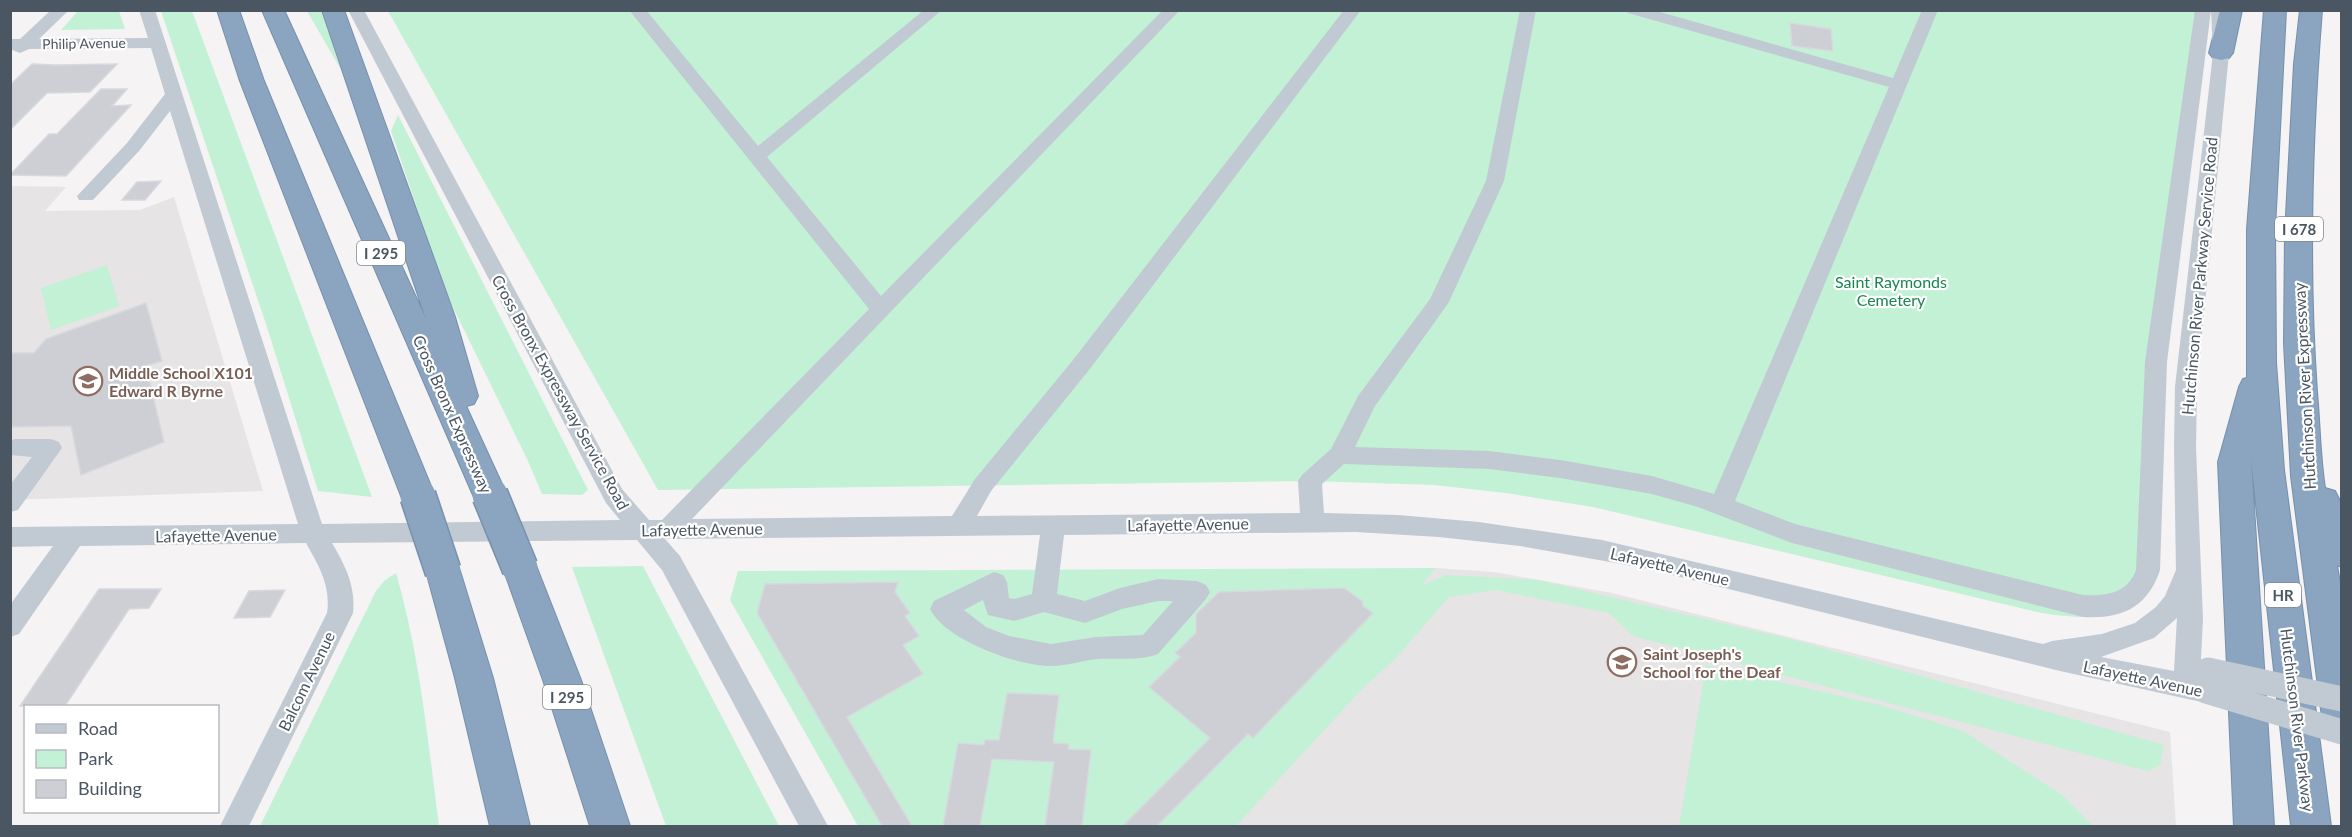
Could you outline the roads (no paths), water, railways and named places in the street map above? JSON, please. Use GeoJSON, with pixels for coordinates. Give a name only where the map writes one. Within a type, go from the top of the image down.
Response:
{"type":"FeatureCollection","features":[{"type":"Feature","properties":{"kind":"highway"},"geometry":{"type":"LineString","coordinates":[[212,10],[252,81]]}},
{"type":"Feature","properties":{"kind":"highway"},"geometry":{"type":"LineString","coordinates":[[228,10],[252,81],[418,496],[474,678],[510,826]]}},
{"type":"Feature","properties":{"kind":"highway","name":"Cross Bronx Expressway"},"geometry":{"type":"LineString","coordinates":[[273,10],[490,495],[562,680],[610,826]]}},
{"type":"Feature","properties":{"kind":"highway"},"geometry":{"type":"LineString","coordinates":[[333,10],[440,317],[490,495]]}},
{"type":"Feature","properties":{"kind":"highway"},"geometry":{"type":"LineString","coordinates":[[2221,53],[2230,10]]}},
{"type":"Feature","properties":{"kind":"highway","name":"I 678"},"geometry":{"type":"LineString","coordinates":[[2260,363],[2260,249],[2275,10]]}},
{"type":"Feature","properties":{"kind":"highway","name":"Hutchinson River Expressway"},"geometry":{"type":"LineString","coordinates":[[2311,10],[2306,64],[2298,265],[2299,343],[2305,448],[2319,574],[2342,725]]}},
{"type":"Feature","properties":{"kind":"highway"},"geometry":{"type":"LineString","coordinates":[[2253,826],[2234,462],[2260,363]]}},
{"type":"Feature","properties":{"kind":"highway","name":"Hutchinson River Parkway"},"geometry":{"type":"LineString","coordinates":[[2260,363],[2268,470],[2311,826]]}},
{"type":"Feature","properties":{"kind":"highway"},"geometry":{"type":"LineString","coordinates":[[2305,448],[2342,553]]}},
{"type":"Feature","properties":{"kind":"street"},"geometry":{"type":"LineString","coordinates":[[10,57],[18,44],[61,10]]}},
{"type":"Feature","properties":{"kind":"street"},"geometry":{"type":"LineString","coordinates":[[147,10],[312,533]]}},
{"type":"Feature","properties":{"kind":"street","name":"Cross Bronx Expressway Service Road"},"geometry":{"type":"LineString","coordinates":[[356,10],[614,496],[655,530],[671,564],[814,826]]}},
{"type":"Feature","properties":{"kind":"street"},"geometry":{"type":"LineString","coordinates":[[637,10],[882,311]]}},
{"type":"Feature","properties":{"kind":"street"},"geometry":{"type":"LineString","coordinates":[[756,157],[933,10]]}},
{"type":"Feature","properties":{"kind":"street"},"geometry":{"type":"LineString","coordinates":[[655,530],[882,311],[1172,10]]}},
{"type":"Feature","properties":{"kind":"street"},"geometry":{"type":"LineString","coordinates":[[959,526],[983,485],[1081,364],[1353,10]]}},
{"type":"Feature","properties":{"kind":"street"},"geometry":{"type":"LineString","coordinates":[[1313,522],[1310,481],[1340,455],[1366,402],[1439,302],[1496,181],[1528,10]]}},
{"type":"Feature","properties":{"kind":"street"},"geometry":{"type":"LineString","coordinates":[[1634,10],[1899,85]]}},
{"type":"Feature","properties":{"kind":"street"},"geometry":{"type":"LineString","coordinates":[[1721,506],[1930,10]]}},
{"type":"Feature","properties":{"kind":"street"},"geometry":{"type":"LineString","coordinates":[[1340,455],[1489,460],[1560,469],[1652,485],[1688,494],[1792,533],[2083,606],[2095,607],[2120,603],[2139,591],[2145,582],[2150,558],[2156,362],[2203,10]]}},
{"type":"Feature","properties":{"kind":"street","name":"Hutchinson River Parkway Service Road"},"geometry":{"type":"LineString","coordinates":[[2197,678],[2190,638],[2185,447],[2187,369],[2221,53],[2219,10]]}},
{"type":"Feature","properties":{"kind":"street","name":"Philip Avenue"},"geometry":{"type":"LineString","coordinates":[[18,44],[157,43]]}},
{"type":"Feature","properties":{"kind":"street"},"geometry":{"type":"LineString","coordinates":[[86,196],[134,147],[173,96]]}},
{"type":"Feature","properties":{"kind":"street"},"geometry":{"type":"LineString","coordinates":[[10,503],[51,448],[15,448]]}},
{"type":"Feature","properties":{"kind":"street","name":"Lafayette Avenue"},"geometry":{"type":"LineString","coordinates":[[10,537],[1388,522],[1452,527],[1581,545],[2027,652],[2342,699]]}},
{"type":"Feature","properties":{"kind":"street"},"geometry":{"type":"LineString","coordinates":[[1044,602],[1053,525]]}},
{"type":"Feature","properties":{"kind":"street","name":"Balcom Avenue"},"geometry":{"type":"LineString","coordinates":[[234,826],[340,613],[342,589],[312,533]]}},
{"type":"Feature","properties":{"kind":"street"},"geometry":{"type":"LineString","coordinates":[[10,626],[73,537]]}},
{"type":"Feature","properties":{"kind":"street"},"geometry":{"type":"LineString","coordinates":[[2027,652],[2059,652],[2086,648],[2142,633],[2157,623],[2171,608],[2189,568]]}},
{"type":"Feature","properties":{"kind":"street"},"geometry":{"type":"LineString","coordinates":[[994,582],[997,607],[1014,610],[1044,602],[1085,612],[1099,607],[1120,599],[1158,590],[1197,592],[1149,646],[1096,648],[1052,656],[1006,646],[976,635],[942,609],[994,582]]}},
{"type":"Feature","properties":{"kind":"street"},"geometry":{"type":"LineString","coordinates":[[1096,648],[1099,607]]}},
{"type":"Feature","properties":{"kind":"street","name":"Lafayette Avenue"},"geometry":{"type":"LineString","coordinates":[[2197,678],[2342,732]]}},
{"type":"Feature","properties":{"kind":"place","name":"Middle School X101 Edward R Byrne"},"geometry":{"type":"Point","coordinates":[88,381]}},
{"type":"Feature","properties":{"kind":"place","name":"Saint Joseph's School for the Deaf"},"geometry":{"type":"Point","coordinates":[1622,662]}},
{"type":"Feature","properties":{"kind":"park label","name":"Saint Raymonds Cemetery"},"geometry":{"type":"Point","coordinates":[1891,290]}}]}
